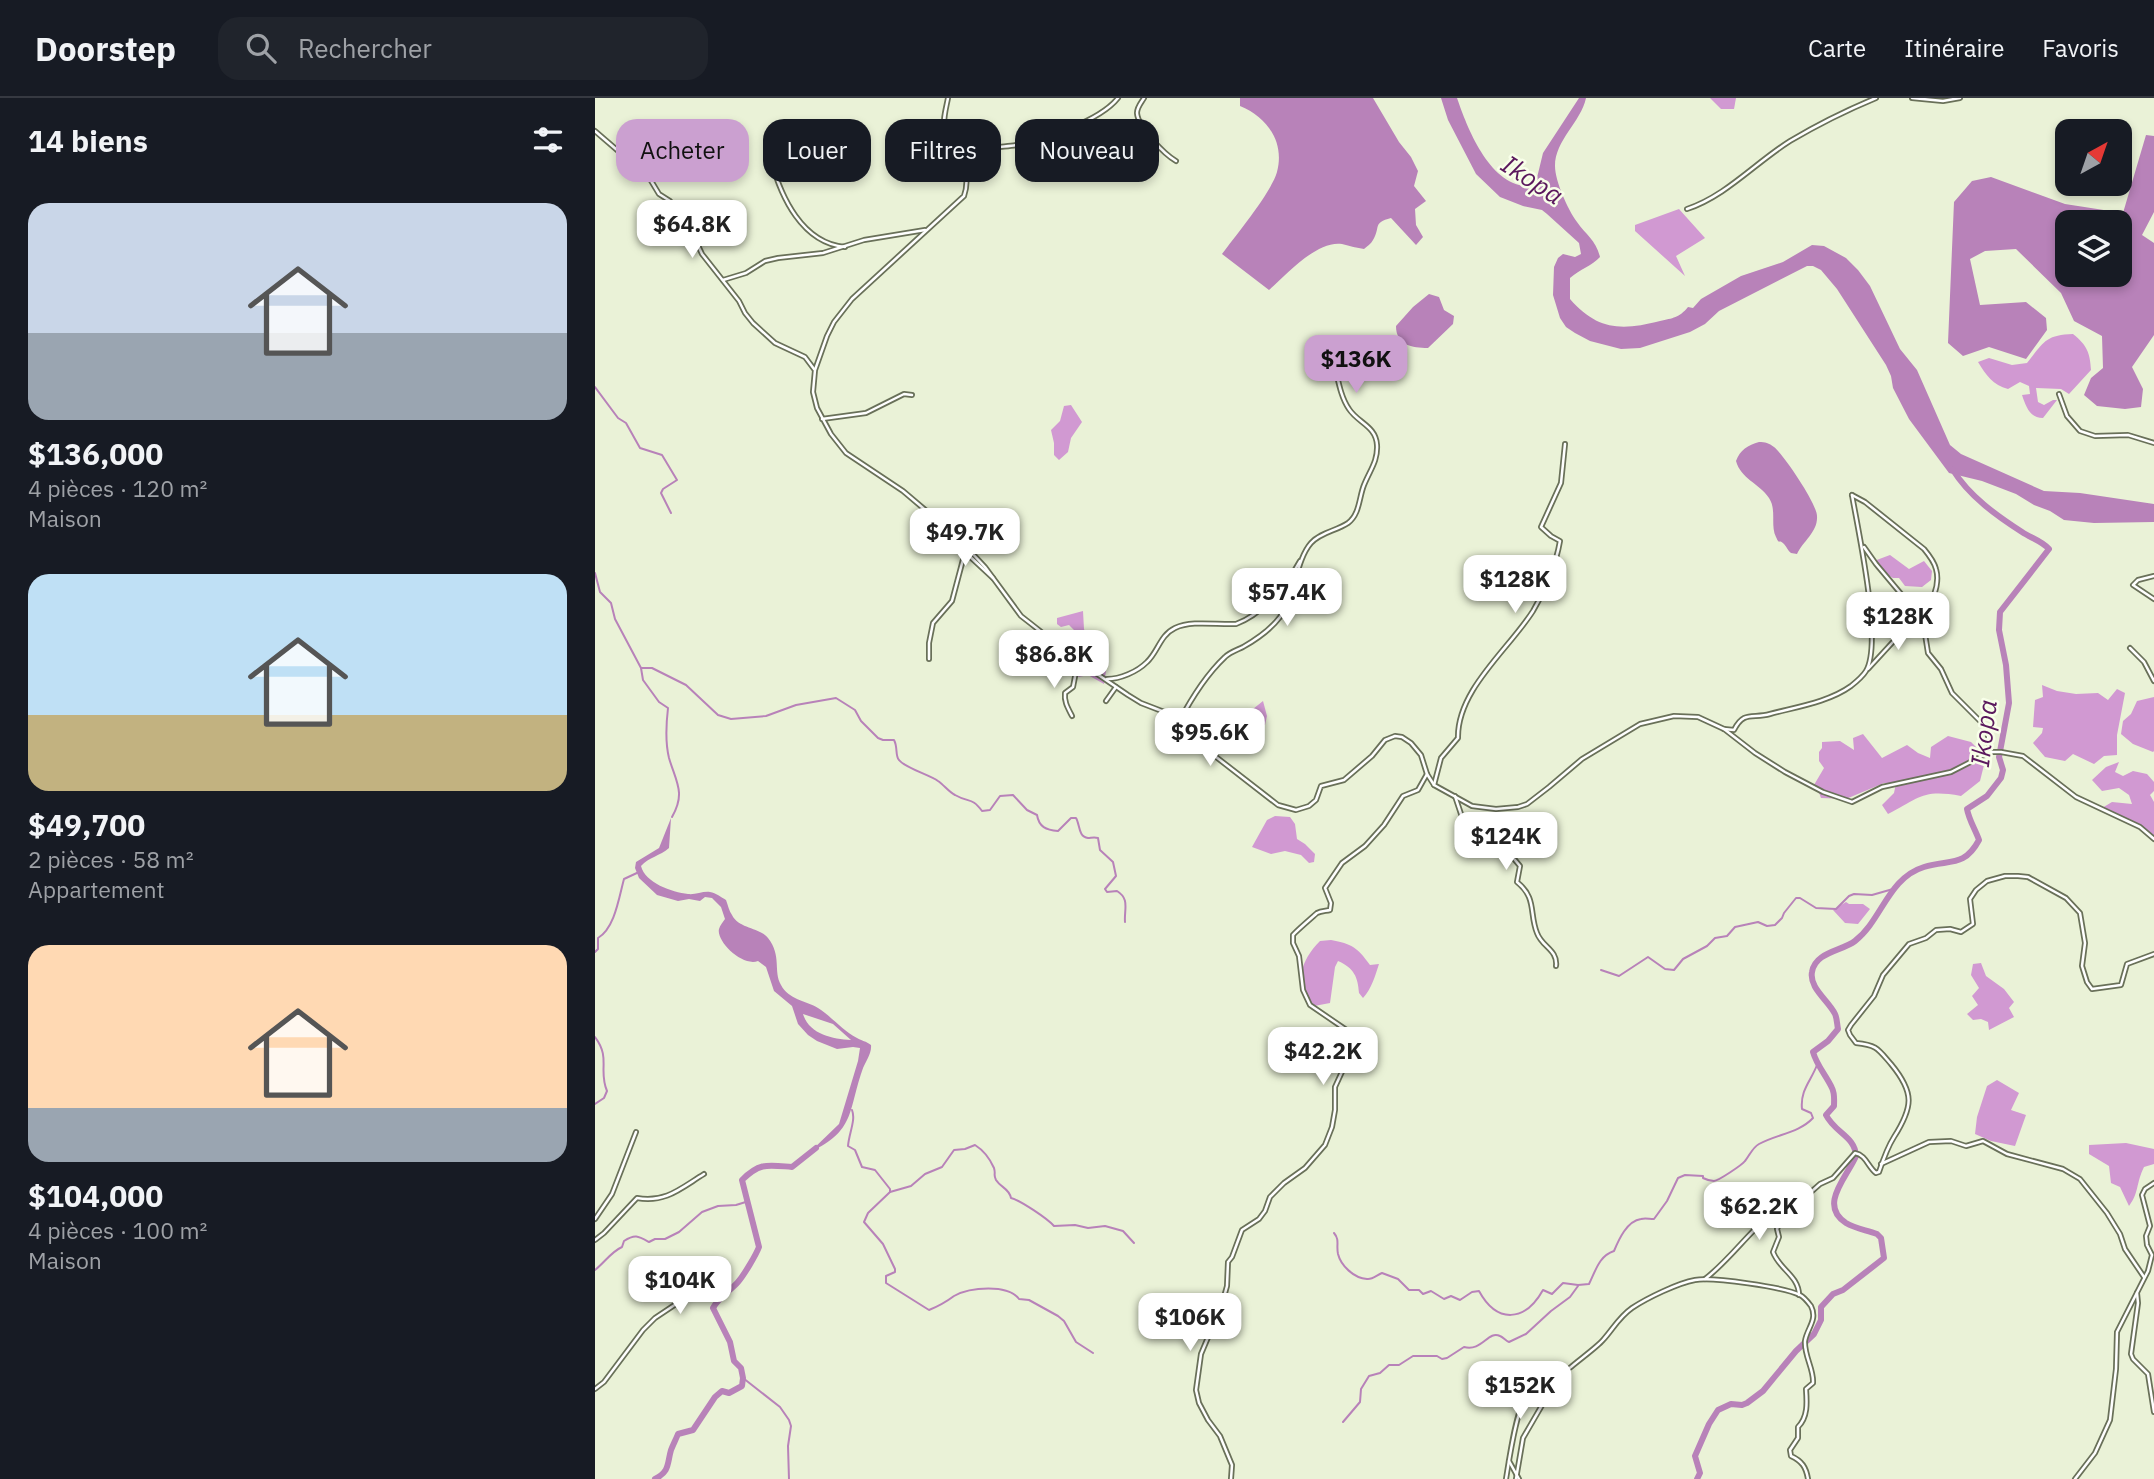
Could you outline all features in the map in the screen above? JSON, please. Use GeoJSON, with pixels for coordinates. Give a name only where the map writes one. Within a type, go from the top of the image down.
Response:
{"type":"FeatureCollection","features":[{"type":"Feature","properties":{"kind":"street"},"geometry":{"type":"LineString","coordinates":[[944,119],[948,98]]}},
{"type":"Feature","properties":{"kind":"street"},"geometry":{"type":"LineString","coordinates":[[1001,148],[1062,132],[1110,108],[1118,98]]}},
{"type":"Feature","properties":{"kind":"street"},"geometry":{"type":"LineString","coordinates":[[1144,98],[1137,110],[1138,118],[1167,156],[1176,161]]}},
{"type":"Feature","properties":{"kind":"street"},"geometry":{"type":"LineString","coordinates":[[1687,209],[1699,205],[1730,185],[1790,142],[1877,98]]}},
{"type":"Feature","properties":{"kind":"street"},"geometry":{"type":"LineString","coordinates":[[1912,98],[1943,101],[1960,98]]}},
{"type":"Feature","properties":{"kind":"street"},"geometry":{"type":"LineString","coordinates":[[595,131],[624,156],[633,159],[645,169],[656,190],[670,201],[689,226],[702,254],[739,300],[745,313],[775,343],[806,357],[815,370]]}},
{"type":"Feature","properties":{"kind":"street"},"geometry":{"type":"LineString","coordinates":[[777,182],[793,214],[824,242],[846,247]]}},
{"type":"Feature","properties":{"kind":"street"},"geometry":{"type":"LineString","coordinates":[[966,182],[964,195],[842,310],[827,335],[815,370],[813,392],[822,419],[846,453],[903,491],[956,536],[995,579],[1021,616],[1115,687],[1141,704],[1167,713],[1210,753],[1278,805],[1296,810],[1309,806],[1316,800],[1321,786],[1344,780],[1372,756],[1385,740],[1395,736],[1411,743],[1421,755],[1434,785],[1472,806],[1496,809],[1518,807],[1527,804],[1582,759],[1640,724],[1674,716],[1698,717],[1724,729],[1785,772],[1822,792],[1852,802],[1882,787],[1951,772],[1990,752],[2024,756],[2076,797],[2140,827],[2154,839]]}},
{"type":"Feature","properties":{"kind":"street"},"geometry":{"type":"LineString","coordinates":[[722,280],[746,273],[765,261],[823,253],[864,240],[928,229]]}},
{"type":"Feature","properties":{"kind":"street"},"geometry":{"type":"LineString","coordinates":[[1104,679],[1120,679],[1147,662],[1165,635],[1175,628],[1187,625],[1236,624],[1252,616],[1278,592],[1311,544],[1322,534],[1341,527],[1354,518],[1364,485],[1375,464],[1376,437],[1373,430],[1356,418],[1348,408],[1334,363]]}},
{"type":"Feature","properties":{"kind":"street"},"geometry":{"type":"LineString","coordinates":[[822,419],[866,413],[905,394],[912,395]]}},
{"type":"Feature","properties":{"kind":"street"},"geometry":{"type":"LineString","coordinates":[[2059,394],[2067,416],[2080,431],[2095,436],[2128,435],[2154,443]]}},
{"type":"Feature","properties":{"kind":"street"},"geometry":{"type":"LineString","coordinates":[[1434,785],[1441,758],[1458,738],[1460,718],[1470,695],[1534,610],[1557,559],[1560,541],[1541,527],[1561,483],[1565,444]]}},
{"type":"Feature","properties":{"kind":"street"},"geometry":{"type":"LineString","coordinates":[[1724,729],[1734,730],[1739,720],[1745,717],[1761,717],[1811,703],[1850,687],[1868,670],[1914,620],[1917,612],[1924,611],[1930,605],[1937,572],[1931,559],[1876,510],[1852,495],[1862,544],[1873,635],[1868,670]]}},
{"type":"Feature","properties":{"kind":"street"},"geometry":{"type":"LineString","coordinates":[[956,536],[965,552],[986,574],[995,579]]}},
{"type":"Feature","properties":{"kind":"street"},"geometry":{"type":"LineString","coordinates":[[1862,544],[1875,564],[1912,607],[1914,620],[1925,634],[1928,653],[1941,669],[1952,693],[1987,728],[1990,752]]}},
{"type":"Feature","properties":{"kind":"street"},"geometry":{"type":"LineString","coordinates":[[929,659],[933,623],[952,601],[965,552]]}},
{"type":"Feature","properties":{"kind":"street"},"geometry":{"type":"LineString","coordinates":[[1179,722],[1198,691],[1227,655],[1256,639],[1283,613],[1303,555]]}},
{"type":"Feature","properties":{"kind":"street"},"geometry":{"type":"LineString","coordinates":[[2154,576],[2138,580],[2133,585],[2154,598]]}},
{"type":"Feature","properties":{"kind":"street"},"geometry":{"type":"LineString","coordinates":[[2130,648],[2144,662],[2154,681]]}},
{"type":"Feature","properties":{"kind":"street"},"geometry":{"type":"LineString","coordinates":[[1072,716],[1065,703],[1065,693],[1073,687],[1078,661]]}},
{"type":"Feature","properties":{"kind":"street"},"geometry":{"type":"LineString","coordinates":[[1106,701],[1115,687]]}},
{"type":"Feature","properties":{"kind":"street"},"geometry":{"type":"LineString","coordinates":[[1231,1479],[1232,1465],[1220,1436],[1207,1420],[1199,1403],[1196,1390],[1201,1354],[1222,1304],[1227,1286],[1228,1262],[1242,1230],[1259,1219],[1270,1197],[1305,1168],[1325,1145],[1335,1110],[1335,1087],[1352,1050],[1352,1039],[1348,1031],[1310,1005],[1303,990],[1293,934],[1320,911],[1330,910],[1331,903],[1325,888],[1342,863],[1365,846],[1384,825],[1403,796],[1418,790],[1427,774]]}},
{"type":"Feature","properties":{"kind":"street"},"geometry":{"type":"LineString","coordinates":[[1455,796],[1466,829],[1474,839],[1480,843],[1505,848],[1520,866],[1517,882],[1526,889],[1530,897],[1536,930],[1540,939],[1556,956],[1556,966]]}},
{"type":"Feature","properties":{"kind":"street"},"geometry":{"type":"LineString","coordinates":[[1799,1295],[1797,1282],[1780,1265],[1773,1252],[1779,1237],[1777,1229],[1780,1222],[1820,1184],[1833,1178],[1855,1153],[1860,1154],[1876,1173],[1879,1172],[1908,1112],[1907,1085],[1883,1054],[1872,1044],[1856,1043],[1848,1030],[1874,996],[1882,975],[1909,944],[1926,938],[1936,930],[1950,929],[1961,932],[1973,924],[1970,899],[1976,890],[1987,881],[2005,876],[2028,877],[2066,898],[2080,913],[2085,943],[2082,967],[2092,989],[2121,985],[2127,964],[2154,954]]}},
{"type":"Feature","properties":{"kind":"street"},"geometry":{"type":"LineString","coordinates":[[595,1219],[612,1194],[636,1132]]}},
{"type":"Feature","properties":{"kind":"street"},"geometry":{"type":"LineString","coordinates":[[1881,1164],[1929,1142],[1951,1142],[1966,1146],[1983,1141],[2007,1154],[2063,1168],[2080,1180],[2107,1213],[2120,1234],[2125,1249],[2144,1277]]}},
{"type":"Feature","properties":{"kind":"street"},"geometry":{"type":"LineString","coordinates":[[595,1240],[637,1198],[665,1198],[704,1174]]}},
{"type":"Feature","properties":{"kind":"street"},"geometry":{"type":"LineString","coordinates":[[2075,1479],[2095,1453],[2109,1420],[2116,1369],[2117,1332],[2148,1271],[2152,1255],[2147,1245],[2146,1236],[2150,1226],[2142,1195],[2145,1189],[2154,1183]]}},
{"type":"Feature","properties":{"kind":"street"},"geometry":{"type":"LineString","coordinates":[[1705,1279],[1774,1211],[1808,1194]]}},
{"type":"Feature","properties":{"kind":"street"},"geometry":{"type":"LineString","coordinates":[[1506,1479],[1525,1398],[1559,1376],[1602,1341],[1631,1309],[1681,1284],[1705,1279],[1781,1289],[1799,1295],[1809,1303],[1814,1315],[1805,1339],[1813,1382],[1806,1389],[1808,1404],[1798,1427],[1798,1438],[1790,1450],[1791,1455],[1800,1460],[1808,1479]]}},
{"type":"Feature","properties":{"kind":"street"},"geometry":{"type":"LineString","coordinates":[[595,1390],[643,1330],[655,1318],[679,1302],[696,1283]]}},
{"type":"Feature","properties":{"kind":"street"},"geometry":{"type":"LineString","coordinates":[[2137,1293],[2139,1303],[2131,1354],[2148,1374],[2154,1412]]}},
{"type":"Feature","properties":{"kind":"street"},"geometry":{"type":"LineString","coordinates":[[1517,1477],[1523,1438],[1559,1376]]}},
{"type":"Feature","properties":{"kind":"street"},"geometry":{"type":"LineString","coordinates":[[1509,1461],[1517,1477]]}},
{"type":"Feature","properties":{"kind":"shaded area"},"geometry":{"type":"Polygon","coordinates":[[[1240,98],[1373,98],[1418,171],[1414,186],[1426,201],[1415,209],[1416,225],[1423,237],[1416,245],[1391,218],[1385,220],[1379,224],[1372,241],[1364,249],[1342,244],[1322,247],[1269,290],[1222,254],[1268,191],[1279,161],[1272,132],[1258,117],[1240,106],[1240,98]]]}},
{"type":"Feature","properties":{"kind":"shaded area"},"geometry":{"type":"Polygon","coordinates":[[[1441,98],[1457,98],[1475,141],[1494,169],[1506,179],[1520,185],[1535,186],[1543,153],[1579,98],[1586,98],[1579,115],[1563,139],[1555,166],[1566,203],[1600,257],[1570,278],[1570,299],[1590,317],[1622,327],[1672,318],[1688,307],[1693,308],[1701,299],[1741,276],[1783,262],[1812,245],[1824,246],[1846,258],[1870,286],[1900,349],[1917,370],[1950,445],[1961,454],[2044,491],[2080,493],[2154,504],[2154,522],[2094,523],[2064,520],[2016,494],[1982,481],[1949,473],[1909,419],[1893,388],[1886,365],[1837,289],[1821,270],[1813,266],[1807,266],[1719,311],[1705,324],[1690,332],[1640,348],[1621,349],[1590,341],[1575,333],[1566,327],[1560,318],[1553,295],[1554,267],[1563,254],[1575,257],[1581,254],[1579,243],[1542,210],[1500,197],[1476,174],[1448,120],[1441,98]]]}},
{"type":"Feature","properties":{"kind":"shaded area"},"geometry":{"type":"Polygon","coordinates":[[[1710,98],[1736,98],[1734,109],[1721,109],[1710,98]]]}},
{"type":"Feature","properties":{"kind":"shaded area"},"geometry":{"type":"Polygon","coordinates":[[[2146,135],[2154,136],[2154,212],[2142,235],[2154,243],[2154,335],[2132,367],[2143,389],[2141,407],[2125,409],[2097,406],[2084,395],[2091,378],[2103,368],[2102,336],[2074,321],[2061,293],[2016,249],[1985,251],[1970,259],[1980,305],[2026,302],[2046,318],[2047,330],[2026,359],[1989,347],[1963,356],[1948,343],[1954,202],[1972,181],[1991,177],[2065,204],[2104,210],[2055,210],[2055,287],[2132,287],[2132,210],[2124,210],[2128,196],[2132,196],[2132,182],[2146,135]]]}},
{"type":"Feature","properties":{"kind":"shaded area"},"geometry":{"type":"Polygon","coordinates":[[[1679,209],[1705,238],[1676,256],[1685,276],[1635,231],[1635,225],[1679,209]]]}},
{"type":"Feature","properties":{"kind":"shaded area"},"geometry":{"type":"Polygon","coordinates":[[[1429,294],[1439,297],[1444,310],[1454,316],[1453,324],[1428,348],[1406,344],[1399,337],[1396,326],[1429,294]]]}},
{"type":"Feature","properties":{"kind":"shaded area"},"geometry":{"type":"Polygon","coordinates":[[[2073,334],[2087,350],[2091,370],[2069,394],[2061,389],[2036,388],[2038,402],[2044,405],[2057,400],[2043,418],[2032,414],[2025,404],[2022,395],[2030,394],[2029,386],[2020,382],[2008,389],[1998,385],[1978,362],[1989,358],[2012,365],[2027,363],[2046,341],[2056,336],[2073,334]]]}},
{"type":"Feature","properties":{"kind":"shaded area"},"geometry":{"type":"Polygon","coordinates":[[[1071,405],[1082,422],[1071,438],[1068,452],[1059,460],[1054,455],[1051,430],[1060,421],[1064,406],[1071,405]]]}},
{"type":"Feature","properties":{"kind":"shaded area"},"geometry":{"type":"Polygon","coordinates":[[[1759,442],[1769,444],[1779,452],[1816,510],[1817,522],[1813,532],[1797,554],[1791,553],[1778,541],[1769,498],[1738,467],[1736,461],[1740,454],[1759,442]]]}},
{"type":"Feature","properties":{"kind":"shaded area"},"geometry":{"type":"Polygon","coordinates":[[[1890,555],[1909,569],[1924,561],[1932,571],[1931,580],[1922,587],[1905,586],[1899,578],[1893,578],[1876,569],[1874,561],[1890,555]]]}},
{"type":"Feature","properties":{"kind":"shaded area"},"geometry":{"type":"Polygon","coordinates":[[[1083,611],[1084,629],[1090,645],[1086,650],[1101,662],[1106,671],[1104,684],[1088,675],[1079,677],[1063,667],[1067,658],[1074,654],[1073,647],[1079,644],[1075,631],[1069,625],[1061,627],[1057,624],[1057,618],[1083,611]]]}},
{"type":"Feature","properties":{"kind":"shaded area"},"geometry":{"type":"Polygon","coordinates":[[[2042,685],[2076,694],[2098,693],[2108,700],[2117,689],[2125,693],[2117,735],[2117,755],[2104,756],[2094,764],[2073,754],[2065,761],[2045,757],[2033,743],[2043,728],[2033,727],[2035,700],[2043,697],[2042,685]]]}},
{"type":"Feature","properties":{"kind":"shaded area"},"geometry":{"type":"Polygon","coordinates":[[[2154,697],[2153,752],[2133,744],[2121,734],[2123,721],[2131,714],[2137,701],[2154,697]]]}},
{"type":"Feature","properties":{"kind":"shaded area"},"geometry":{"type":"Polygon","coordinates":[[[1263,701],[1267,716],[1265,725],[1257,724],[1246,730],[1235,747],[1229,741],[1229,719],[1243,708],[1248,713],[1263,701]]]}},
{"type":"Feature","properties":{"kind":"shaded area"},"geometry":{"type":"Polygon","coordinates":[[[1863,734],[1882,758],[1907,745],[1930,758],[1931,747],[1948,736],[1971,742],[1979,750],[1984,765],[1980,781],[1961,796],[1929,794],[1888,814],[1882,805],[1894,793],[1896,783],[1884,783],[1846,799],[1821,798],[1814,785],[1824,768],[1819,761],[1822,742],[1840,741],[1854,750],[1853,738],[1863,734]]]}},
{"type":"Feature","properties":{"kind":"shaded area"},"geometry":{"type":"Polygon","coordinates":[[[2119,762],[2115,772],[2123,776],[2133,771],[2147,774],[2154,782],[2154,791],[2150,795],[2154,802],[2154,837],[2146,830],[2102,808],[2112,802],[2132,804],[2129,795],[2119,788],[2102,791],[2092,780],[2106,767],[2119,762]]]}},
{"type":"Feature","properties":{"kind":"shaded area"},"geometry":{"type":"Polygon","coordinates":[[[1275,816],[1290,817],[1295,824],[1297,839],[1315,854],[1314,862],[1309,863],[1301,855],[1285,851],[1271,854],[1252,847],[1267,820],[1275,816]]]}},
{"type":"Feature","properties":{"kind":"shaded area"},"geometry":{"type":"Polygon","coordinates":[[[671,818],[669,848],[641,866],[648,877],[660,886],[674,891],[691,894],[710,892],[726,900],[735,920],[768,938],[775,951],[779,980],[784,990],[818,1008],[852,1035],[871,1045],[843,1128],[825,1144],[810,1152],[839,1124],[860,1048],[837,1049],[808,1035],[798,1024],[792,1006],[774,991],[766,967],[758,961],[752,962],[738,957],[726,946],[719,934],[725,919],[721,907],[712,898],[678,901],[657,895],[639,878],[636,862],[659,848],[671,818]],[[803,1014],[816,1031],[829,1037],[851,1040],[833,1024],[803,1014]]]}},
{"type":"Feature","properties":{"kind":"shaded area"},"geometry":{"type":"Polygon","coordinates":[[[1846,902],[1863,904],[1870,909],[1858,924],[1845,923],[1833,910],[1846,902]]]}},
{"type":"Feature","properties":{"kind":"shaded area"},"geometry":{"type":"Polygon","coordinates":[[[1331,940],[1353,947],[1370,965],[1379,964],[1371,986],[1363,998],[1354,974],[1338,961],[1330,1003],[1309,1007],[1302,989],[1304,964],[1320,941],[1331,940]]]}},
{"type":"Feature","properties":{"kind":"shaded area"},"geometry":{"type":"Polygon","coordinates":[[[1981,963],[1986,976],[2004,989],[2014,1002],[2009,1008],[2014,1017],[1989,1030],[1988,1022],[1973,1020],[1967,1014],[1978,1005],[1972,996],[1979,988],[1971,975],[1973,964],[1981,963]]]}},
{"type":"Feature","properties":{"kind":"shaded area"},"geometry":{"type":"Polygon","coordinates":[[[1997,1080],[2019,1093],[2011,1110],[2026,1115],[2015,1146],[1991,1141],[1975,1134],[1977,1117],[1987,1086],[1997,1080]]]}},
{"type":"Feature","properties":{"kind":"shaded area"},"geometry":{"type":"Polygon","coordinates":[[[2126,1143],[2154,1149],[2154,1164],[2144,1167],[2129,1206],[2120,1187],[2111,1183],[2109,1166],[2089,1154],[2089,1145],[2126,1143]]]}},
{"type":"Feature","properties":{"kind":"waterway"},"geometry":{"type":"LineString","coordinates":[[595,387],[618,418],[626,423],[640,448],[662,455],[677,480],[661,493],[671,513]]}},
{"type":"Feature","properties":{"kind":"waterway","name":"Ikopa"},"geometry":{"type":"LineString","coordinates":[[1697,1479],[1700,1473],[1695,1456],[1718,1410],[1731,1404],[1747,1403],[1763,1391],[1814,1334],[1821,1320],[1821,1307],[1833,1294],[1843,1290],[1884,1258],[1881,1238],[1877,1234],[1846,1223],[1834,1208],[1837,1191],[1856,1156],[1852,1144],[1826,1115],[1834,1106],[1834,1092],[1813,1052],[1838,1029],[1835,1014],[1813,983],[1812,972],[1814,965],[1823,956],[1855,941],[1872,922],[1893,890],[1912,872],[1962,859],[1979,840],[1967,809],[1987,796],[2001,778],[2003,770],[1999,757],[2009,703],[2006,665],[1999,630],[2000,612],[2049,549],[1984,505],[1953,470]]}},
{"type":"Feature","properties":{"kind":"waterway"},"geometry":{"type":"LineString","coordinates":[[595,573],[600,592],[611,603],[615,619],[641,668],[643,680],[659,702],[668,708],[667,746],[679,794],[672,817]]}},
{"type":"Feature","properties":{"kind":"waterway"},"geometry":{"type":"LineString","coordinates":[[641,668],[652,668],[686,685],[718,715],[731,719],[766,716],[796,705],[836,698],[855,710],[861,721],[878,738],[894,740],[898,758],[902,763],[934,779],[953,794],[976,804],[982,811],[990,810],[1000,796],[1013,795],[1027,810],[1037,815],[1041,825],[1047,829],[1058,831],[1071,818],[1076,818],[1082,835],[1098,838],[1100,850],[1113,862],[1116,876],[1105,889],[1107,892],[1117,891],[1124,897],[1125,922]]}},
{"type":"Feature","properties":{"kind":"waterway"},"geometry":{"type":"LineString","coordinates":[[595,952],[598,949],[598,938],[612,920],[624,879],[639,872]]}},
{"type":"Feature","properties":{"kind":"waterway"},"geometry":{"type":"LineString","coordinates":[[1601,970],[1619,976],[1648,957],[1665,969],[1674,970],[1683,959],[1707,946],[1715,938],[1727,936],[1735,927],[1758,922],[1767,926],[1775,925],[1796,898],[1816,908],[1836,909],[1854,894],[1872,895],[1893,889]]}},
{"type":"Feature","properties":{"kind":"waterway"},"geometry":{"type":"LineString","coordinates":[[595,1037],[602,1051],[607,1091],[604,1098],[595,1104]]}},
{"type":"Feature","properties":{"kind":"waterway"},"geometry":{"type":"LineString","coordinates":[[1334,1233],[1342,1263],[1357,1276],[1369,1279],[1382,1273],[1398,1279],[1409,1290],[1419,1290],[1423,1294],[1431,1291],[1444,1299],[1451,1296],[1460,1300],[1479,1291],[1486,1302],[1502,1314],[1520,1313],[1536,1301],[1543,1290],[1552,1294],[1563,1283],[1589,1284],[1599,1264],[1605,1256],[1614,1251],[1628,1227],[1636,1220],[1654,1219],[1667,1201],[1678,1178],[1685,1175],[1716,1180],[1743,1163],[1759,1144],[1795,1130],[1813,1118],[1811,1113],[1802,1109],[1803,1096],[1817,1065]]}},
{"type":"Feature","properties":{"kind":"waterway"},"geometry":{"type":"LineString","coordinates":[[852,1110],[853,1122],[848,1146],[855,1150],[862,1167],[875,1170],[890,1189],[868,1213],[864,1222],[883,1244],[895,1269],[895,1272],[886,1276],[886,1283],[929,1310],[969,1291],[988,1288],[1006,1291],[1058,1316],[1076,1342],[1093,1353]]}},
{"type":"Feature","properties":{"kind":"waterway"},"geometry":{"type":"LineString","coordinates":[[890,1192],[911,1186],[925,1174],[942,1167],[954,1150],[975,1145],[988,1158],[994,1168],[996,1180],[1009,1192],[1011,1198],[1034,1210],[1054,1226],[1105,1226],[1123,1231],[1134,1243]]}},
{"type":"Feature","properties":{"kind":"waterway"},"geometry":{"type":"LineString","coordinates":[[655,1479],[666,1470],[678,1434],[693,1430],[722,1391],[729,1393],[742,1386],[741,1368],[734,1361],[730,1342],[713,1308],[741,1279],[759,1247],[742,1180],[759,1167],[792,1167],[816,1148]]}},
{"type":"Feature","properties":{"kind":"waterway"},"geometry":{"type":"LineString","coordinates":[[595,1270],[631,1237],[649,1242],[665,1239],[679,1232],[702,1212],[718,1206],[749,1201]]}},
{"type":"Feature","properties":{"kind":"waterway"},"geometry":{"type":"LineString","coordinates":[[1343,1422],[1360,1402],[1361,1389],[1369,1376],[1380,1373],[1389,1365],[1399,1365],[1413,1356],[1447,1358],[1464,1347],[1476,1347],[1496,1335],[1509,1342],[1526,1334],[1570,1297],[1578,1286]]}},
{"type":"Feature","properties":{"kind":"waterway"},"geometry":{"type":"LineString","coordinates":[[743,1378],[780,1407],[789,1420],[789,1479]]}}]}
